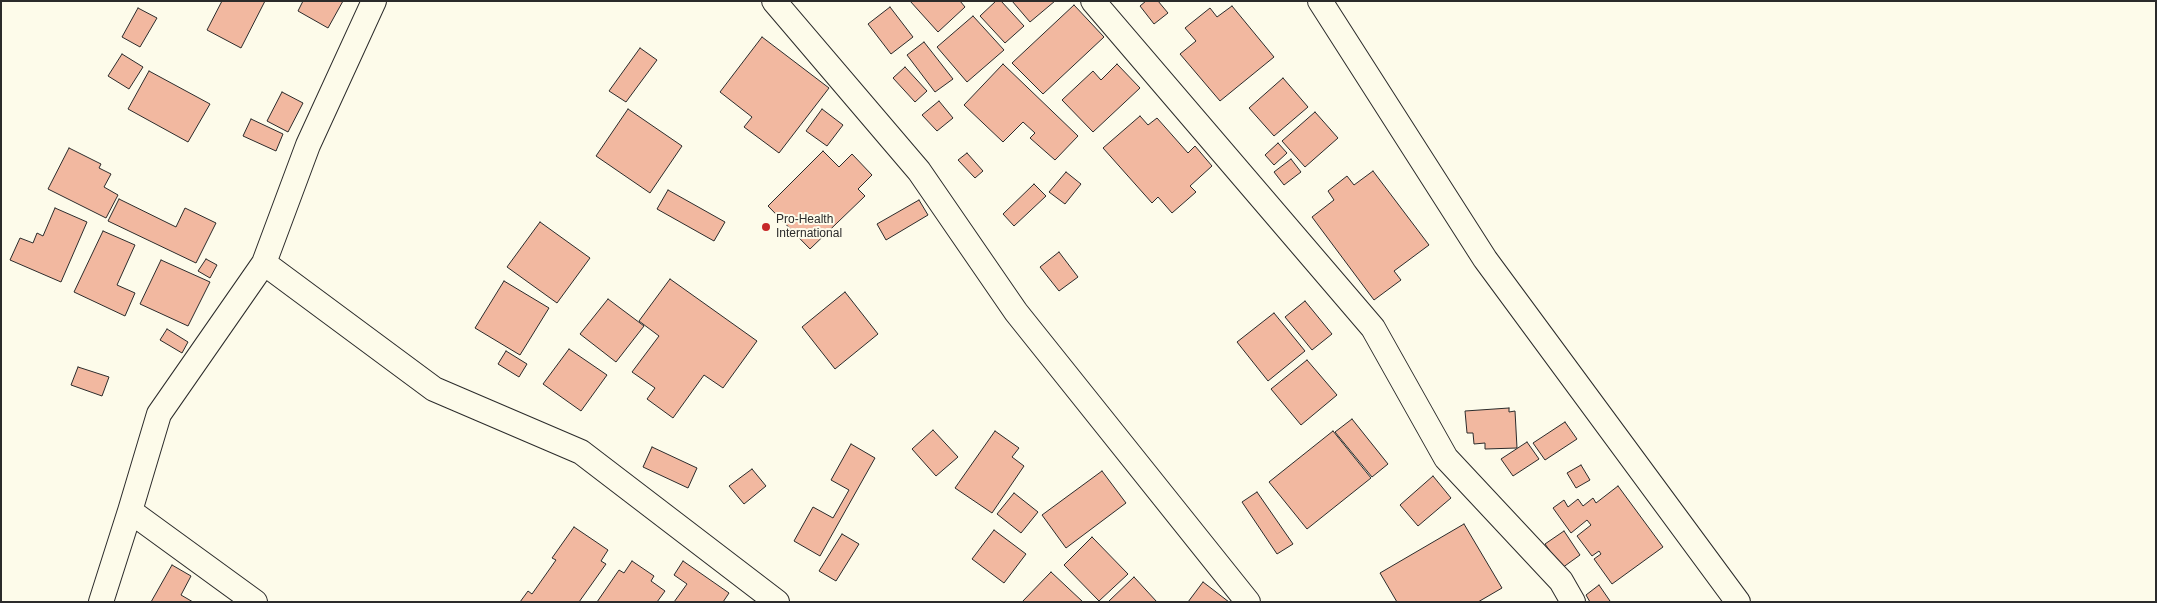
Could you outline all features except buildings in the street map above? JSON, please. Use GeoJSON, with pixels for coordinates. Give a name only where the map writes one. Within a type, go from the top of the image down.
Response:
{"type":"FeatureCollection","features":[{"type":"Feature","properties":{"kind":"street"},"geometry":{"type":"LineString","coordinates":[[101,602],[159,414],[264,263],[308,145],[374,1]]}},
{"type":"Feature","properties":{"kind":"street"},"geometry":{"type":"LineString","coordinates":[[774,1],[919,171],[1016,312],[1248,602]]}},
{"type":"Feature","properties":{"kind":"street"},"geometry":{"type":"LineString","coordinates":[[1093,1],[1373,328],[1446,458],[1561,581],[1573,602]]}},
{"type":"Feature","properties":{"kind":"street"},"geometry":{"type":"LineString","coordinates":[[1320,1],[1485,259],[1738,602]]}},
{"type":"Feature","properties":{"kind":"street"},"geometry":{"type":"LineString","coordinates":[[264,263],[434,389],[581,452],[777,602]]}},
{"type":"Feature","properties":{"kind":"street"},"geometry":{"type":"LineString","coordinates":[[130,511],[255,602]]}},
{"type":"Feature","properties":{"kind":"place","name":"Pro-Health International"},"geometry":{"type":"Point","coordinates":[766,227]}}]}
